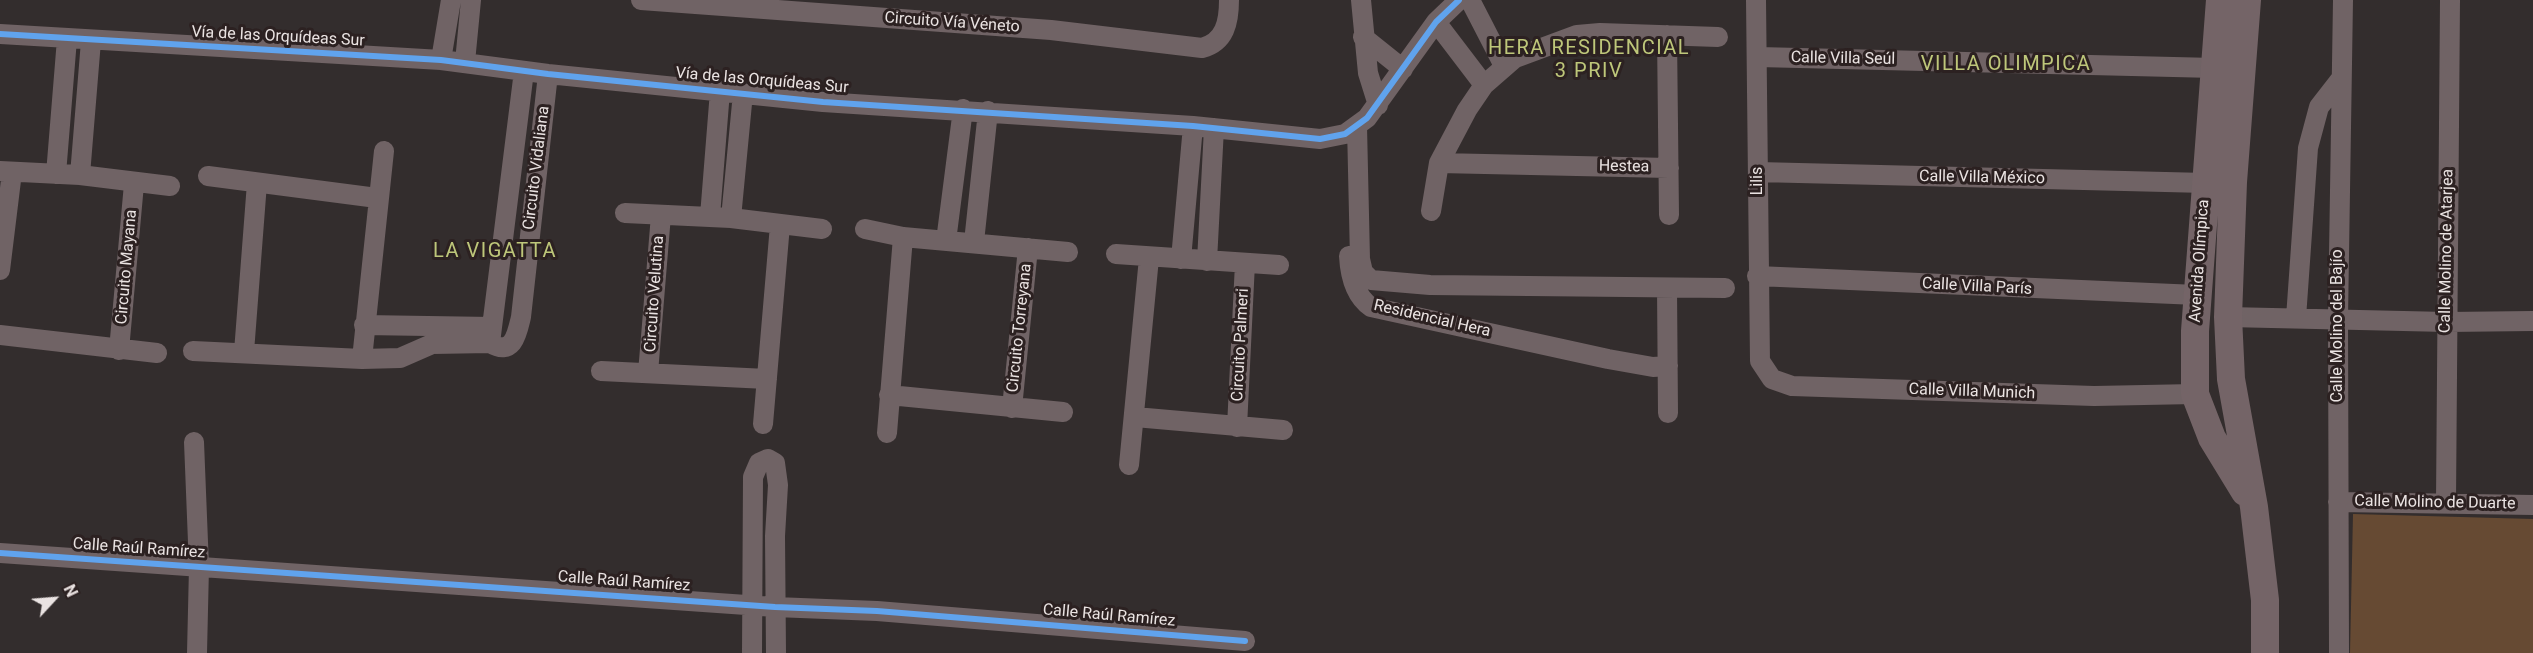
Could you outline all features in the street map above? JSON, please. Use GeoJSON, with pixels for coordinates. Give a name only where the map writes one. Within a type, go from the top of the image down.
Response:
{"type":"FeatureCollection","features":[{"type":"Feature","properties":{"kind":"street"},"geometry":{"type":"LineString","coordinates":[[441,60],[451,0]]}},
{"type":"Feature","properties":{"kind":"street"},"geometry":{"type":"LineString","coordinates":[[465,62],[471,0]]}},
{"type":"Feature","properties":{"kind":"street","name":"Circuito Vía Véneto"},"geometry":{"type":"LineString","coordinates":[[641,0],[1051,30],[1202,48],[1216,42],[1222,35],[1226,26],[1229,0]]}},
{"type":"Feature","properties":{"kind":"street"},"geometry":{"type":"LineString","coordinates":[[1361,0],[1368,73],[1378,105]]}},
{"type":"Feature","properties":{"kind":"street"},"geometry":{"type":"LineString","coordinates":[[1351,130],[1378,105],[1436,22],[1459,0]]}},
{"type":"Feature","properties":{"kind":"street"},"geometry":{"type":"LineString","coordinates":[[1470,0],[1504,66]]}},
{"type":"Feature","properties":{"kind":"street","name":"Lilis"},"geometry":{"type":"LineString","coordinates":[[1756,0],[1760,361]]}},
{"type":"Feature","properties":{"kind":"street","name":"Avenida Olímpica"},"geometry":{"type":"LineString","coordinates":[[2220,0],[2194,340],[2195,394],[2212,438],[2254,507]]}},
{"type":"Feature","properties":{"kind":"street","name":"Avenida Olímpica"},"geometry":{"type":"LineString","coordinates":[[2247,0],[2233,182],[2228,317],[2232,389],[2254,507],[2265,600],[2265,653]]}},
{"type":"Feature","properties":{"kind":"street","name":"Calle Molino del Bajío"},"geometry":{"type":"LineString","coordinates":[[2339,653],[2338,319],[2343,0]]}},
{"type":"Feature","properties":{"kind":"street","name":"Calle Molino de Atarjea"},"geometry":{"type":"LineString","coordinates":[[2446,502],[2450,0]]}},
{"type":"Feature","properties":{"kind":"street"},"geometry":{"type":"LineString","coordinates":[[1436,22],[1484,85]]}},
{"type":"Feature","properties":{"kind":"street","name":"Vía de las Orquídeas Sur"},"geometry":{"type":"LineString","coordinates":[[0,34],[441,60],[548,74],[823,102],[1193,126],[1320,139],[1351,130]]}},
{"type":"Feature","properties":{"kind":"street"},"geometry":{"type":"LineString","coordinates":[[1431,211],[1439,163],[1467,110],[1484,85],[1504,66],[1532,50],[1577,35],[1718,37]]}},
{"type":"Feature","properties":{"kind":"street","name":"Hestea"},"geometry":{"type":"LineString","coordinates":[[1439,163],[1669,168],[1667,35]]}},
{"type":"Feature","properties":{"kind":"street"},"geometry":{"type":"LineString","coordinates":[[1363,37],[1402,69]]}},
{"type":"Feature","properties":{"kind":"street"},"geometry":{"type":"LineString","coordinates":[[56,174],[67,39]]}},
{"type":"Feature","properties":{"kind":"street"},"geometry":{"type":"LineString","coordinates":[[80,175],[91,41]]}},
{"type":"Feature","properties":{"kind":"street","name":"Calle Villa Seúl"},"geometry":{"type":"LineString","coordinates":[[1758,57],[2215,68]]}},
{"type":"Feature","properties":{"kind":"street","name":"Circuito Vidaliana"},"geometry":{"type":"LineString","coordinates":[[524,71],[491,335],[498,346],[511,345],[517,336],[521,318],[548,74]]}},
{"type":"Feature","properties":{"kind":"street"},"geometry":{"type":"LineString","coordinates":[[2296,318],[2308,148],[2319,107],[2340,80]]}},
{"type":"Feature","properties":{"kind":"street"},"geometry":{"type":"LineString","coordinates":[[710,216],[720,91]]}},
{"type":"Feature","properties":{"kind":"street"},"geometry":{"type":"LineString","coordinates":[[731,218],[743,93]]}},
{"type":"Feature","properties":{"kind":"street"},"geometry":{"type":"LineString","coordinates":[[946,241],[963,110]]}},
{"type":"Feature","properties":{"kind":"street"},"geometry":{"type":"LineString","coordinates":[[974,243],[988,111]]}},
{"type":"Feature","properties":{"kind":"street"},"geometry":{"type":"LineString","coordinates":[[1181,259],[1193,126]]}},
{"type":"Feature","properties":{"kind":"street"},"geometry":{"type":"LineString","coordinates":[[1207,261],[1214,128]]}},
{"type":"Feature","properties":{"kind":"street","name":"Residencial Hera"},"geometry":{"type":"LineString","coordinates":[[1351,130],[1353,282],[1367,304],[1378,309],[1631,363],[1653,367],[1668,366]]}},
{"type":"Feature","properties":{"kind":"street"},"geometry":{"type":"LineString","coordinates":[[362,359],[377,198],[384,152]]}},
{"type":"Feature","properties":{"kind":"street"},"geometry":{"type":"LineString","coordinates":[[1669,168],[1669,215]]}},
{"type":"Feature","properties":{"kind":"street"},"geometry":{"type":"LineString","coordinates":[[0,270],[6,172],[80,175],[134,184],[170,186]]}},
{"type":"Feature","properties":{"kind":"street","name":"Calle Villa México"},"geometry":{"type":"LineString","coordinates":[[1758,172],[2206,183]]}},
{"type":"Feature","properties":{"kind":"street"},"geometry":{"type":"LineString","coordinates":[[208,176],[377,198]]}},
{"type":"Feature","properties":{"kind":"street"},"geometry":{"type":"LineString","coordinates":[[244,352],[257,183]]}},
{"type":"Feature","properties":{"kind":"street","name":"Circuito Mayana"},"geometry":{"type":"LineString","coordinates":[[119,350],[134,184]]}},
{"type":"Feature","properties":{"kind":"street","name":"Circuito Velutina"},"geometry":{"type":"LineString","coordinates":[[625,213],[710,216],[822,229]]}},
{"type":"Feature","properties":{"kind":"street","name":"Circuito Velutina"},"geometry":{"type":"LineString","coordinates":[[648,373],[661,215]]}},
{"type":"Feature","properties":{"kind":"street"},"geometry":{"type":"LineString","coordinates":[[763,424],[780,225]]}},
{"type":"Feature","properties":{"kind":"street","name":"Circuito Torreyana"},"geometry":{"type":"LineString","coordinates":[[865,230],[903,237],[1068,252]]}},
{"type":"Feature","properties":{"kind":"street"},"geometry":{"type":"LineString","coordinates":[[887,433],[903,237]]}},
{"type":"Feature","properties":{"kind":"street","name":"Circuito Torreyana"},"geometry":{"type":"LineString","coordinates":[[1012,408],[1028,248]]}},
{"type":"Feature","properties":{"kind":"street"},"geometry":{"type":"LineString","coordinates":[[1116,255],[1279,265]]}},
{"type":"Feature","properties":{"kind":"street"},"geometry":{"type":"LineString","coordinates":[[1129,465],[1149,258]]}},
{"type":"Feature","properties":{"kind":"street","name":"Residencial Hera"},"geometry":{"type":"LineString","coordinates":[[1354,259],[1363,272],[1375,282],[1430,285],[1725,288]]}},
{"type":"Feature","properties":{"kind":"street","name":"Circuito Palmeri"},"geometry":{"type":"LineString","coordinates":[[1237,427],[1245,263]]}},
{"type":"Feature","properties":{"kind":"street","name":"Calle Villa París"},"geometry":{"type":"LineString","coordinates":[[1758,276],[2197,295]]}},
{"type":"Feature","properties":{"kind":"street"},"geometry":{"type":"LineString","coordinates":[[1425,318],[1430,285]]}},
{"type":"Feature","properties":{"kind":"street"},"geometry":{"type":"LineString","coordinates":[[1667,288],[1668,413]]}},
{"type":"Feature","properties":{"kind":"street"},"geometry":{"type":"LineString","coordinates":[[2228,317],[2447,322],[2533,321]]}},
{"type":"Feature","properties":{"kind":"street","name":"Circuito Vidaliana"},"geometry":{"type":"LineString","coordinates":[[364,325],[491,335]]}},
{"type":"Feature","properties":{"kind":"street"},"geometry":{"type":"LineString","coordinates":[[0,335],[157,353]]}},
{"type":"Feature","properties":{"kind":"street","name":"Circuito Vidaliana"},"geometry":{"type":"LineString","coordinates":[[193,351],[362,359],[400,358],[432,344],[491,335]]}},
{"type":"Feature","properties":{"kind":"street","name":"Calle Villa Munich"},"geometry":{"type":"LineString","coordinates":[[1760,361],[1772,379],[1792,386],[2094,396],[2195,394]]}},
{"type":"Feature","properties":{"kind":"street","name":"Circuito Velutina"},"geometry":{"type":"LineString","coordinates":[[601,371],[767,379]]}},
{"type":"Feature","properties":{"kind":"street","name":"Circuito Torreyana"},"geometry":{"type":"LineString","coordinates":[[889,395],[1063,412]]}},
{"type":"Feature","properties":{"kind":"street"},"geometry":{"type":"LineString","coordinates":[[1135,417],[1283,430]]}},
{"type":"Feature","properties":{"kind":"street"},"geometry":{"type":"LineString","coordinates":[[194,442],[199,567],[197,653]]}},
{"type":"Feature","properties":{"kind":"street"},"geometry":{"type":"LineString","coordinates":[[752,653],[753,477],[759,463],[770,459],[775,463],[778,485],[776,653]]}},
{"type":"Feature","properties":{"kind":"street","name":"Calle Molino de Duarte"},"geometry":{"type":"LineString","coordinates":[[2338,502],[2533,505]]}},
{"type":"Feature","properties":{"kind":"street","name":"Calle Raúl Ramírez"},"geometry":{"type":"LineString","coordinates":[[0,553],[775,607],[877,611],[1245,641]]}},
{"type":"Feature","properties":{"kind":"shaded area"},"geometry":{"type":"Polygon","coordinates":[[[2353,514],[2533,519],[2533,653],[2350,653],[2353,514]]]}},
{"type":"Feature","properties":{"kind":"cycle path"},"geometry":{"type":"LineString","coordinates":[[0,34],[441,60],[548,74],[823,102],[1193,126],[1320,139],[1345,134],[1367,118],[1436,22],[1459,0]]}},
{"type":"Feature","properties":{"kind":"cycle path"},"geometry":{"type":"LineString","coordinates":[[0,553],[775,607],[877,611],[1245,641]]}},
{"type":"Feature","properties":{"kind":"district","name":"HERA RESIDENCIAL 3 PRIV"},"geometry":{"type":"Point","coordinates":[1589,60]}},
{"type":"Feature","properties":{"kind":"district","name":"VILLA OLIMPICA"},"geometry":{"type":"Point","coordinates":[2006,65]}},
{"type":"Feature","properties":{"kind":"district","name":"LA VIGATTA"},"geometry":{"type":"Point","coordinates":[495,252]}}]}
